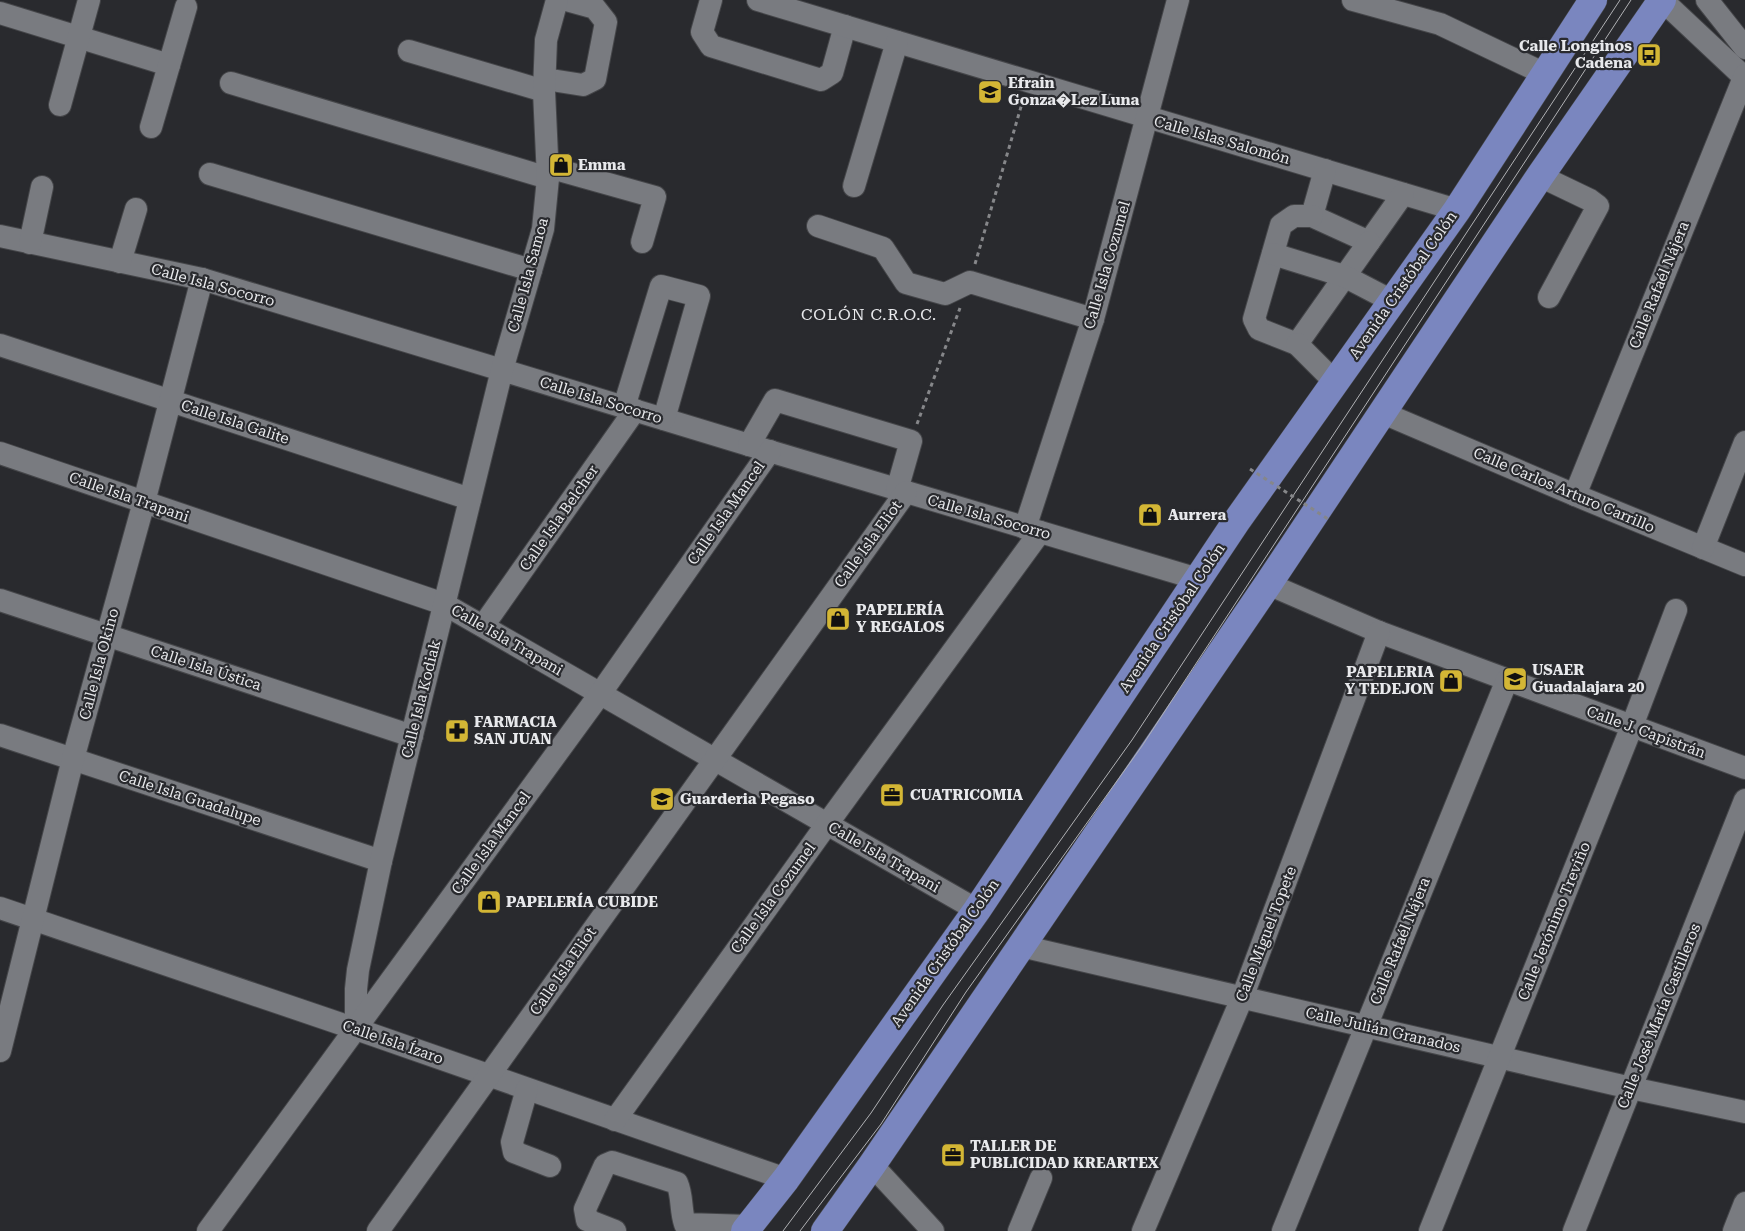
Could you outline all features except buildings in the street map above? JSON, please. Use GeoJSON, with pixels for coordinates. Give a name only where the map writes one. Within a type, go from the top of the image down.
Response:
{"type":"FeatureCollection","features":[{"type":"Feature","properties":{"kind":"main road","name":"Avenida Cristóbal Colón"},"geometry":{"type":"LineString","coordinates":[[747,1228],[786,1179],[977,910],[1236,522],[1457,210],[1593,0]]}},
{"type":"Feature","properties":{"kind":"main road"},"geometry":{"type":"LineString","coordinates":[[825,1231],[1268,584],[1540,176],[1662,0]]}},
{"type":"Feature","properties":{"kind":"street"},"geometry":{"type":"LineString","coordinates":[[60,105],[89,0]]}},
{"type":"Feature","properties":{"kind":"street","name":"Calle Isla Samoa"},"geometry":{"type":"LineString","coordinates":[[502,370],[543,229],[548,172],[544,85],[546,40],[557,0]]}},
{"type":"Feature","properties":{"kind":"street"},"geometry":{"type":"LineString","coordinates":[[409,51],[544,85],[583,85],[595,79],[606,22],[595,8],[566,0]]}},
{"type":"Feature","properties":{"kind":"street"},"geometry":{"type":"LineString","coordinates":[[712,0],[702,32],[711,46],[821,80],[832,73],[845,26]]}},
{"type":"Feature","properties":{"kind":"street","name":"Calle Islas Salomón"},"geometry":{"type":"LineString","coordinates":[[758,0],[1457,210]]}},
{"type":"Feature","properties":{"kind":"street","name":"Calle Isla Cozumel"},"geometry":{"type":"LineString","coordinates":[[615,1120],[1033,530],[1148,118],[1178,0]]}},
{"type":"Feature","properties":{"kind":"street"},"geometry":{"type":"LineString","coordinates":[[1353,0],[1440,24],[1546,74]]}},
{"type":"Feature","properties":{"kind":"street"},"geometry":{"type":"LineString","coordinates":[[1662,0],[1744,76]]}},
{"type":"Feature","properties":{"kind":"street"},"geometry":{"type":"LineString","coordinates":[[1709,1],[1745,48]]}},
{"type":"Feature","properties":{"kind":"street"},"geometry":{"type":"LineString","coordinates":[[151,127],[186,7]]}},
{"type":"Feature","properties":{"kind":"street"},"geometry":{"type":"LineString","coordinates":[[0,13],[169,65]]}},
{"type":"Feature","properties":{"kind":"street"},"geometry":{"type":"LineString","coordinates":[[854,186],[897,42]]}},
{"type":"Feature","properties":{"kind":"street","name":"Calle Rafaél Nájera"},"geometry":{"type":"LineString","coordinates":[[1574,495],[1744,76]]}},
{"type":"Feature","properties":{"kind":"street"},"geometry":{"type":"LineString","coordinates":[[231,83],[548,172],[655,198],[642,242]]}},
{"type":"Feature","properties":{"kind":"street"},"geometry":{"type":"LineString","coordinates":[[1312,216],[1325,170]]}},
{"type":"Feature","properties":{"kind":"street"},"geometry":{"type":"LineString","coordinates":[[210,174],[531,270]]}},
{"type":"Feature","properties":{"kind":"street"},"geometry":{"type":"LineString","coordinates":[[1540,176],[1590,200],[1598,206],[1549,298]]}},
{"type":"Feature","properties":{"kind":"street"},"geometry":{"type":"LineString","coordinates":[[30,243],[42,187]]}},
{"type":"Feature","properties":{"kind":"street"},"geometry":{"type":"LineString","coordinates":[[1297,344],[1403,194]]}},
{"type":"Feature","properties":{"kind":"street"},"geometry":{"type":"LineString","coordinates":[[120,262],[136,209]]}},
{"type":"Feature","properties":{"kind":"street"},"geometry":{"type":"LineString","coordinates":[[1335,382],[1297,344],[1259,330],[1254,319],[1281,225],[1294,216],[1312,216],[1369,242]]}},
{"type":"Feature","properties":{"kind":"street"},"geometry":{"type":"LineString","coordinates":[[818,226],[883,248],[906,283],[945,294],[970,282],[1092,319]]}},
{"type":"Feature","properties":{"kind":"street","name":"Calle Isla Socorro"},"geometry":{"type":"LineString","coordinates":[[0,236],[202,279],[1198,579]]}},
{"type":"Feature","properties":{"kind":"street"},"geometry":{"type":"LineString","coordinates":[[1273,254],[1344,276],[1392,301]]}},
{"type":"Feature","properties":{"kind":"street","name":"Calle Isla Okino"},"geometry":{"type":"LineString","coordinates":[[0,1047],[73,759],[144,502],[202,279]]}},
{"type":"Feature","properties":{"kind":"street","name":"Calle Isla Belcher"},"geometry":{"type":"LineString","coordinates":[[483,626],[629,409],[661,286],[699,296],[664,419]]}},
{"type":"Feature","properties":{"kind":"street","name":"Calle Isla Galite"},"geometry":{"type":"LineString","coordinates":[[0,345],[470,499]]}},
{"type":"Feature","properties":{"kind":"street","name":"Calle Isla Kodiak"},"geometry":{"type":"LineString","coordinates":[[356,1029],[358,970],[381,861],[502,370]]}},
{"type":"Feature","properties":{"kind":"street","name":"Calle Isla Mancel"},"geometry":{"type":"LineString","coordinates":[[208,1231],[600,694],[759,448],[776,400],[911,441],[901,491]]}},
{"type":"Feature","properties":{"kind":"street","name":"Calle Carlos Arturo Carrillo"},"geometry":{"type":"LineString","coordinates":[[1383,413],[1574,495],[1745,565]]}},
{"type":"Feature","properties":{"kind":"street"},"geometry":{"type":"LineString","coordinates":[[1703,548],[1745,442]]}},
{"type":"Feature","properties":{"kind":"street","name":"Calle Isla Trapani"},"geometry":{"type":"LineString","coordinates":[[0,453],[444,604],[977,910]]}},
{"type":"Feature","properties":{"kind":"street","name":"Calle Isla Eliot"},"geometry":{"type":"LineString","coordinates":[[378,1231],[714,759],[901,491]]}},
{"type":"Feature","properties":{"kind":"street","name":"Calle J. Capistrán"},"geometry":{"type":"LineString","coordinates":[[1268,584],[1379,632],[1745,768]]}},
{"type":"Feature","properties":{"kind":"street","name":"Calle Isla Ústica"},"geometry":{"type":"LineString","coordinates":[[0,600],[412,736]]}},
{"type":"Feature","properties":{"kind":"street","name":"Calle Jerónimo Treviño"},"geometry":{"type":"LineString","coordinates":[[1430,1231],[1632,726],[1676,610]]}},
{"type":"Feature","properties":{"kind":"street","name":"Calle Miguel Topete"},"geometry":{"type":"LineString","coordinates":[[1143,1231],[1242,998],[1379,632]]}},
{"type":"Feature","properties":{"kind":"street","name":"Calle Rafaél Nájera"},"geometry":{"type":"LineString","coordinates":[[1283,1231],[1507,680]]}},
{"type":"Feature","properties":{"kind":"street","name":"Calle Isla Guadalupe"},"geometry":{"type":"LineString","coordinates":[[0,735],[381,861]]}},
{"type":"Feature","properties":{"kind":"street","name":"Calle José María Castilleros"},"geometry":{"type":"LineString","coordinates":[[1574,1231],[1745,800]]}},
{"type":"Feature","properties":{"kind":"street","name":"Calle Isla Ízaro"},"geometry":{"type":"LineString","coordinates":[[0,908],[356,1029],[786,1179]]}},
{"type":"Feature","properties":{"kind":"street","name":"Calle Julián Granados"},"geometry":{"type":"LineString","coordinates":[[1021,946],[1631,1088],[1745,1112]]}},
{"type":"Feature","properties":{"kind":"street"},"geometry":{"type":"LineString","coordinates":[[527,1089],[512,1142],[514,1152],[550,1166]]}},
{"type":"Feature","properties":{"kind":"street"},"geometry":{"type":"LineString","coordinates":[[615,1231],[587,1220],[585,1210],[606,1165],[612,1162],[677,1183],[682,1194],[684,1224],[747,1228]]}},
{"type":"Feature","properties":{"kind":"street"},"geometry":{"type":"LineString","coordinates":[[872,1165],[933,1231]]}},
{"type":"Feature","properties":{"kind":"street"},"geometry":{"type":"LineString","coordinates":[[1019,1231],[1042,1178]]}},
{"type":"Feature","properties":{"kind":"street"},"geometry":{"type":"LineString","coordinates":[[1734,1231],[1745,1204]]}},
{"type":"Feature","properties":{"kind":"path"},"geometry":{"type":"LineString","coordinates":[[1250,469],[1328,519]]}},
{"type":"Feature","properties":{"kind":"tram line"},"geometry":{"type":"LineString","coordinates":[[783,1231],[871,1113],[943,1005],[1132,740],[1620,0]]}},
{"type":"Feature","properties":{"kind":"tram line"},"geometry":{"type":"LineString","coordinates":[[800,1231],[881,1124],[966,992],[1142,746],[1631,0]]}},
{"type":"Feature","properties":{"kind":"place","name":"Calle Longinos Cadena"},"geometry":{"type":"Point","coordinates":[1649,55]}},
{"type":"Feature","properties":{"kind":"place","name":"Efrain Gonza�Lez Luna"},"geometry":{"type":"Point","coordinates":[990,92]}},
{"type":"Feature","properties":{"kind":"place","name":"Emma"},"geometry":{"type":"Point","coordinates":[561,165]}},
{"type":"Feature","properties":{"kind":"place","name":"Aurrera"},"geometry":{"type":"Point","coordinates":[1150,515]}},
{"type":"Feature","properties":{"kind":"place","name":"PAPELERÍA Y REGALOS"},"geometry":{"type":"Point","coordinates":[838,619]}},
{"type":"Feature","properties":{"kind":"place","name":"USAER Guadalajara 20"},"geometry":{"type":"Point","coordinates":[1515,679]}},
{"type":"Feature","properties":{"kind":"place","name":"PAPELERIA Y TEDEJON"},"geometry":{"type":"Point","coordinates":[1451,681]}},
{"type":"Feature","properties":{"kind":"place","name":"FARMACIA SAN JUAN"},"geometry":{"type":"Point","coordinates":[457,731]}},
{"type":"Feature","properties":{"kind":"place","name":"CUATRICOMIA"},"geometry":{"type":"Point","coordinates":[892,795]}},
{"type":"Feature","properties":{"kind":"place","name":"Guarderia Pegaso"},"geometry":{"type":"Point","coordinates":[662,799]}},
{"type":"Feature","properties":{"kind":"place","name":"PAPELERÍA CUBIDE"},"geometry":{"type":"Point","coordinates":[489,902]}},
{"type":"Feature","properties":{"kind":"place","name":"TALLER DE PUBLICIDAD KREARTEX"},"geometry":{"type":"Point","coordinates":[953,1155]}},
{"type":"Feature","properties":{"kind":"district","name":"COLÓN C.R.O.C."},"geometry":{"type":"Point","coordinates":[869,314]}}]}
